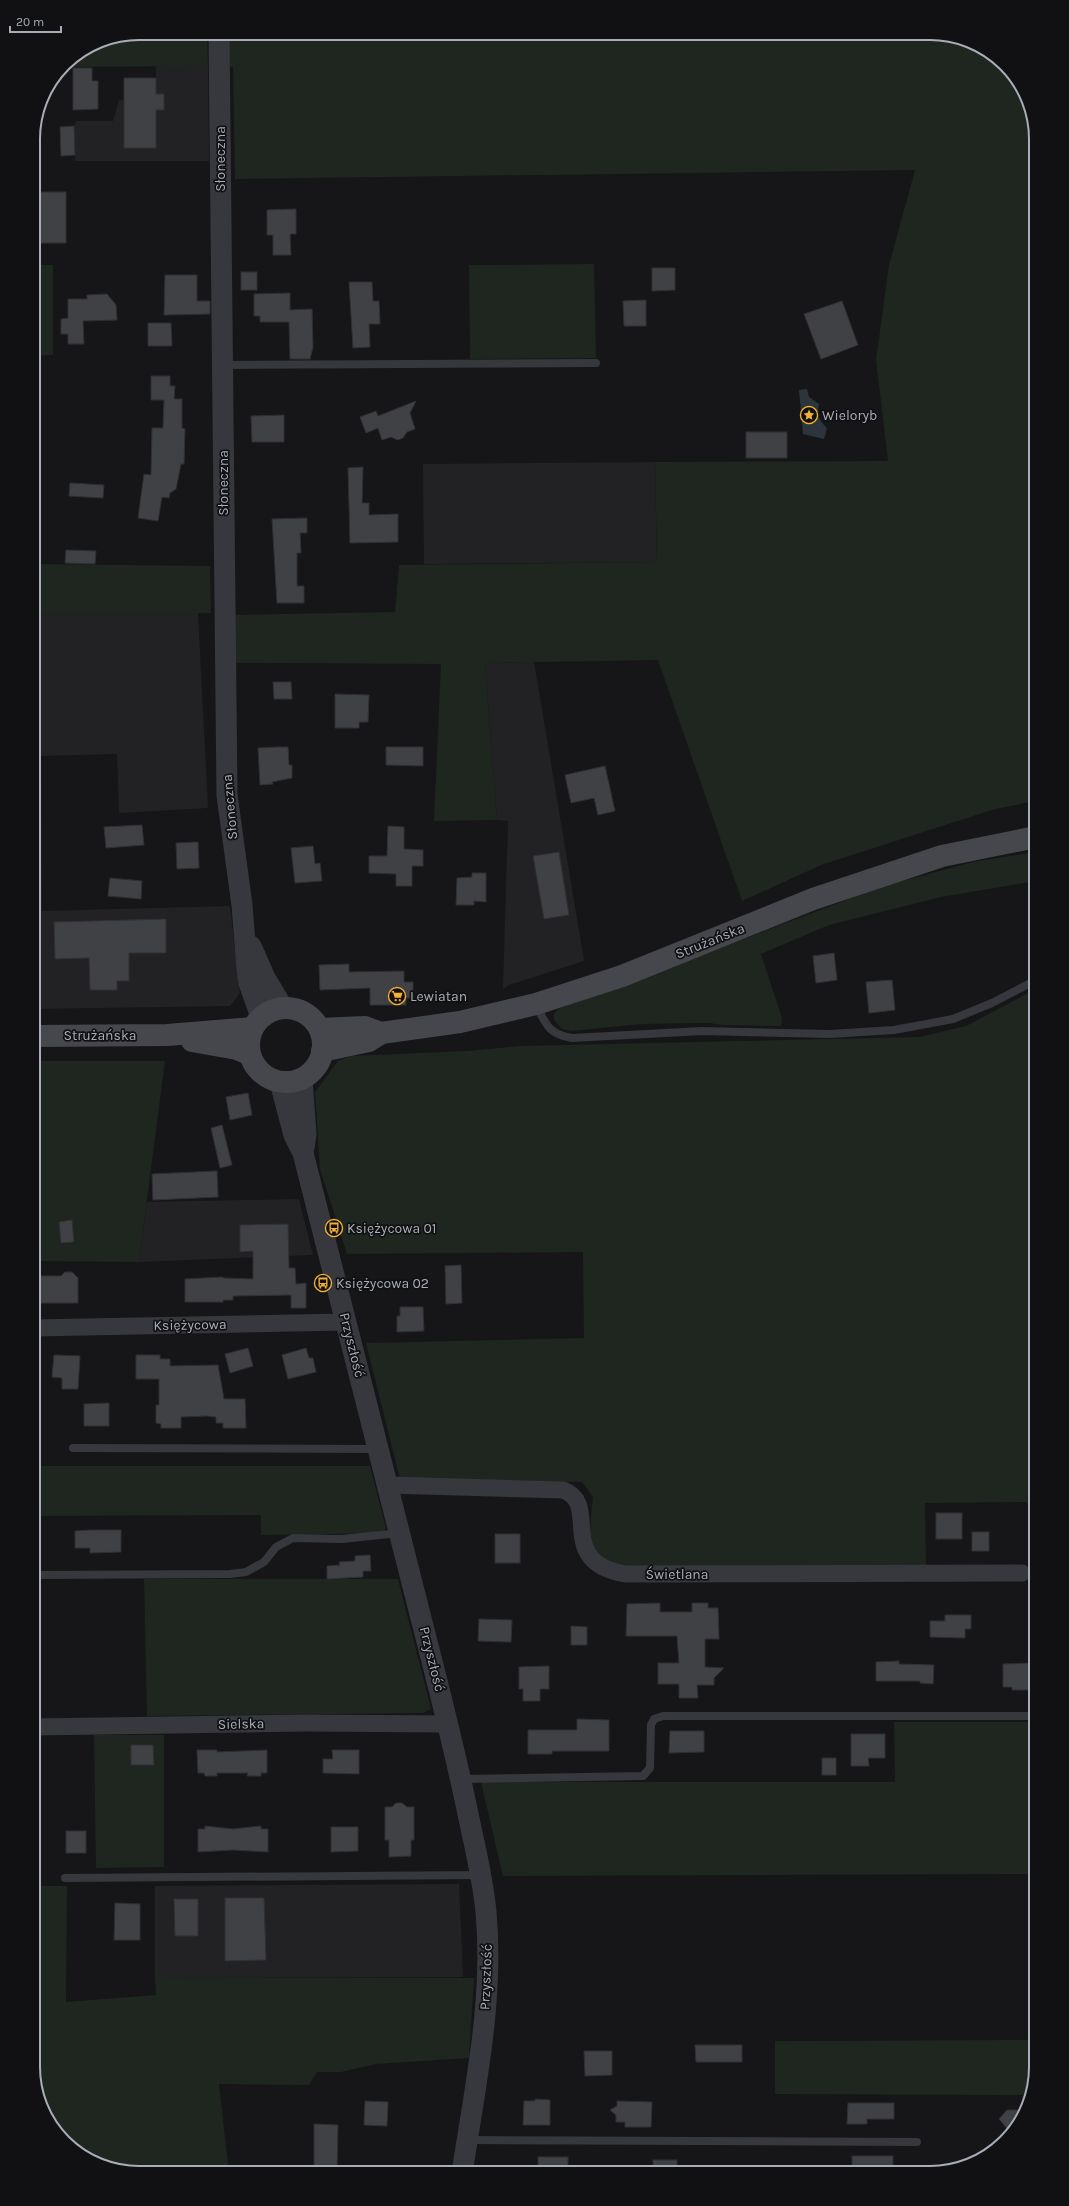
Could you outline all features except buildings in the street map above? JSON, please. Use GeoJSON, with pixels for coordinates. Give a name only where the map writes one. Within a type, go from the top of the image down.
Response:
{"type":"FeatureCollection","features":[{"type":"Feature","properties":{"kind":"main road","name":"Strużańska"},"geometry":{"type":"LineString","coordinates":[[322,1051],[369,1041],[381,1033],[460,1022],[536,1004],[622,976],[814,899],[935,858],[1029,838]]}},
{"type":"Feature","properties":{"kind":"main road"},"geometry":{"type":"LineString","coordinates":[[283,1008],[294,1009],[305,1013],[314,1020],[320,1029],[323,1042],[318,1063],[311,1072],[302,1079],[291,1082],[280,1082],[269,1078],[260,1072],[249,1054],[248,1044],[257,1022],[272,1010],[283,1008]]}},
{"type":"Feature","properties":{"kind":"main road","name":"Strużańska"},"geometry":{"type":"LineString","coordinates":[[40,1036],[167,1035],[257,1022]]}},
{"type":"Feature","properties":{"kind":"main road","name":"Strużańska"},"geometry":{"type":"LineString","coordinates":[[320,1029],[365,1027],[381,1033]]}},
{"type":"Feature","properties":{"kind":"main road","name":"Strużańska"},"geometry":{"type":"LineString","coordinates":[[167,1035],[195,1042],[237,1049],[249,1054]]}},
{"type":"Feature","properties":{"kind":"street","name":"Słoneczna"},"geometry":{"type":"LineString","coordinates":[[219,40],[227,795],[245,932],[249,983],[257,1022]]}},
{"type":"Feature","properties":{"kind":"street","name":"Słoneczna"},"geometry":{"type":"LineString","coordinates":[[245,932],[265,978],[283,1008]]}},
{"type":"Feature","properties":{"kind":"street","name":"Przyszłość"},"geometry":{"type":"LineString","coordinates":[[302,1079],[306,1134],[303,1153]]}},
{"type":"Feature","properties":{"kind":"street","name":"Przyszłość"},"geometry":{"type":"LineString","coordinates":[[280,1082],[294,1135],[303,1153],[388,1485],[448,1724],[481,1875],[486,1913],[488,1957],[484,2020],[463,2166]]}},
{"type":"Feature","properties":{"kind":"street","name":"Księżycowa"},"geometry":{"type":"LineString","coordinates":[[40,1328],[346,1322]]}},
{"type":"Feature","properties":{"kind":"street","name":"Świetlana"},"geometry":{"type":"LineString","coordinates":[[388,1485],[563,1490],[571,1492],[579,1504],[586,1553],[602,1568],[625,1574],[1022,1573]]}},
{"type":"Feature","properties":{"kind":"street","name":"Sielska"},"geometry":{"type":"LineString","coordinates":[[40,1727],[305,1723],[448,1724]]}},
{"type":"Feature","properties":{"kind":"lane"},"geometry":{"type":"LineString","coordinates":[[222,365],[596,364]]}},
{"type":"Feature","properties":{"kind":"lane"},"geometry":{"type":"LineString","coordinates":[[536,1004],[549,1029],[560,1036],[572,1038],[702,1031],[830,1034],[894,1030],[953,1020],[992,1003],[1029,984]]}},
{"type":"Feature","properties":{"kind":"lane"},"geometry":{"type":"LineString","coordinates":[[74,1448],[378,1448]]}},
{"type":"Feature","properties":{"kind":"lane"},"geometry":{"type":"LineString","coordinates":[[40,1575],[230,1574],[246,1572],[264,1562],[276,1547],[293,1538],[342,1539],[400,1533]]}},
{"type":"Feature","properties":{"kind":"lane"},"geometry":{"type":"LineString","coordinates":[[461,1779],[643,1776],[650,1768],[651,1725],[654,1719],[663,1716],[1029,1716]]}},
{"type":"Feature","properties":{"kind":"lane"},"geometry":{"type":"LineString","coordinates":[[64,1878],[481,1875]]}},
{"type":"Feature","properties":{"kind":"lane"},"geometry":{"type":"LineString","coordinates":[[467,2140],[917,2142]]}},
{"type":"Feature","properties":{"kind":"shaded area"},"geometry":{"type":"Polygon","coordinates":[[[132,40],[207,40],[208,66],[71,67],[89,53],[107,45],[132,40]]]}},
{"type":"Feature","properties":{"kind":"shaded area"},"geometry":{"type":"Polygon","coordinates":[[[227,40],[937,40],[962,45],[974,50],[990,60],[1000,69],[1016,89],[1026,113],[1029,132],[1029,802],[995,809],[821,865],[742,901],[658,660],[485,663],[497,820],[434,821],[441,664],[235,663],[232,615],[395,612],[399,565],[657,562],[655,462],[888,461],[876,360],[889,265],[915,170],[235,179],[233,67],[227,67],[227,40]]]}},
{"type":"Feature","properties":{"kind":"shaded area"},"geometry":{"type":"Polygon","coordinates":[[[156,66],[208,66],[209,161],[75,161],[74,126],[76,121],[113,121],[119,100],[124,100],[124,78],[156,78],[156,66]]]}},
{"type":"Feature","properties":{"kind":"shaded area"},"geometry":{"type":"Polygon","coordinates":[[[594,264],[596,358],[470,359],[469,265],[594,264]]]}},
{"type":"Feature","properties":{"kind":"shaded area"},"geometry":{"type":"Polygon","coordinates":[[[40,265],[53,265],[53,355],[40,356],[40,265]]]}},
{"type":"Feature","properties":{"kind":"shaded area"},"geometry":{"type":"Polygon","coordinates":[[[807,389],[809,397],[819,404],[819,418],[827,428],[824,439],[803,434],[799,390],[807,389]]]}},
{"type":"Feature","properties":{"kind":"shaded area"},"geometry":{"type":"Polygon","coordinates":[[[655,462],[657,562],[424,564],[423,464],[655,462]]]}},
{"type":"Feature","properties":{"kind":"shaded area"},"geometry":{"type":"Polygon","coordinates":[[[40,564],[210,566],[211,613],[40,613],[40,564]]]}},
{"type":"Feature","properties":{"kind":"shaded area"},"geometry":{"type":"Polygon","coordinates":[[[40,613],[198,613],[208,808],[119,813],[117,754],[41,756],[42,911],[230,906],[240,993],[230,1006],[40,1009],[40,613]]]}},
{"type":"Feature","properties":{"kind":"shaded area"},"geometry":{"type":"Polygon","coordinates":[[[534,662],[584,961],[509,985],[503,989],[508,821],[497,820],[485,663],[534,662]]]}},
{"type":"Feature","properties":{"kind":"shaded area"},"geometry":{"type":"Polygon","coordinates":[[[1029,853],[1029,882],[941,897],[829,925],[761,954],[782,1018],[781,1026],[723,1025],[709,1023],[641,1024],[571,1031],[562,1029],[554,1020],[554,1014],[558,1009],[884,886],[973,862],[1029,853]]]}},
{"type":"Feature","properties":{"kind":"shaded area"},"geometry":{"type":"Polygon","coordinates":[[[1029,993],[1029,1506],[1026,1502],[925,1503],[926,1565],[623,1567],[610,1563],[601,1557],[595,1550],[591,1531],[593,1497],[582,1482],[400,1479],[366,1343],[584,1338],[583,1252],[347,1254],[320,1169],[315,1092],[338,1061],[351,1056],[467,1051],[520,1046],[919,1037],[966,1026],[1029,993]]]}},
{"type":"Feature","properties":{"kind":"shaded area"},"geometry":{"type":"Polygon","coordinates":[[[40,1061],[165,1061],[139,1262],[40,1261],[40,1061]]]}},
{"type":"Feature","properties":{"kind":"shaded area"},"geometry":{"type":"Polygon","coordinates":[[[299,1199],[313,1255],[139,1262],[147,1202],[299,1199]]]}},
{"type":"Feature","properties":{"kind":"shaded area"},"geometry":{"type":"Polygon","coordinates":[[[40,1466],[370,1466],[386,1528],[383,1532],[378,1533],[261,1535],[261,1515],[40,1516],[40,1466]]]}},
{"type":"Feature","properties":{"kind":"shaded area"},"geometry":{"type":"Polygon","coordinates":[[[144,1579],[398,1579],[431,1709],[423,1713],[147,1716],[144,1579]]]}},
{"type":"Feature","properties":{"kind":"shaded area"},"geometry":{"type":"Polygon","coordinates":[[[894,1722],[1029,1722],[1029,1874],[503,1876],[481,1782],[895,1782],[894,1722]]]}},
{"type":"Feature","properties":{"kind":"shaded area"},"geometry":{"type":"Polygon","coordinates":[[[94,1735],[164,1735],[164,1867],[96,1868],[94,1735]]]}},
{"type":"Feature","properties":{"kind":"shaded area"},"geometry":{"type":"Polygon","coordinates":[[[459,1884],[463,1977],[155,1977],[155,1886],[459,1884]]]}},
{"type":"Feature","properties":{"kind":"shaded area"},"geometry":{"type":"Polygon","coordinates":[[[40,1886],[67,1886],[66,2002],[156,1995],[155,1977],[474,1978],[469,2058],[376,2064],[341,2072],[317,2072],[309,2085],[219,2084],[228,2166],[132,2166],[120,2164],[95,2156],[79,2146],[69,2137],[53,2117],[45,2099],[41,2080],[40,1886]]]}},
{"type":"Feature","properties":{"kind":"shaded area"},"geometry":{"type":"Polygon","coordinates":[[[1029,2040],[1029,2067],[1026,2093],[1025,2095],[775,2094],[775,2041],[1029,2040]]]}},
{"type":"Feature","properties":{"kind":"place","name":"Wieloryb"},"geometry":{"type":"Point","coordinates":[809,415]}},
{"type":"Feature","properties":{"kind":"place","name":"Lewiatan"},"geometry":{"type":"Point","coordinates":[397,996]}},
{"type":"Feature","properties":{"kind":"place","name":"Księżycowa 01"},"geometry":{"type":"Point","coordinates":[334,1228]}},
{"type":"Feature","properties":{"kind":"place","name":"Księżycowa 02"},"geometry":{"type":"Point","coordinates":[323,1283]}}]}
